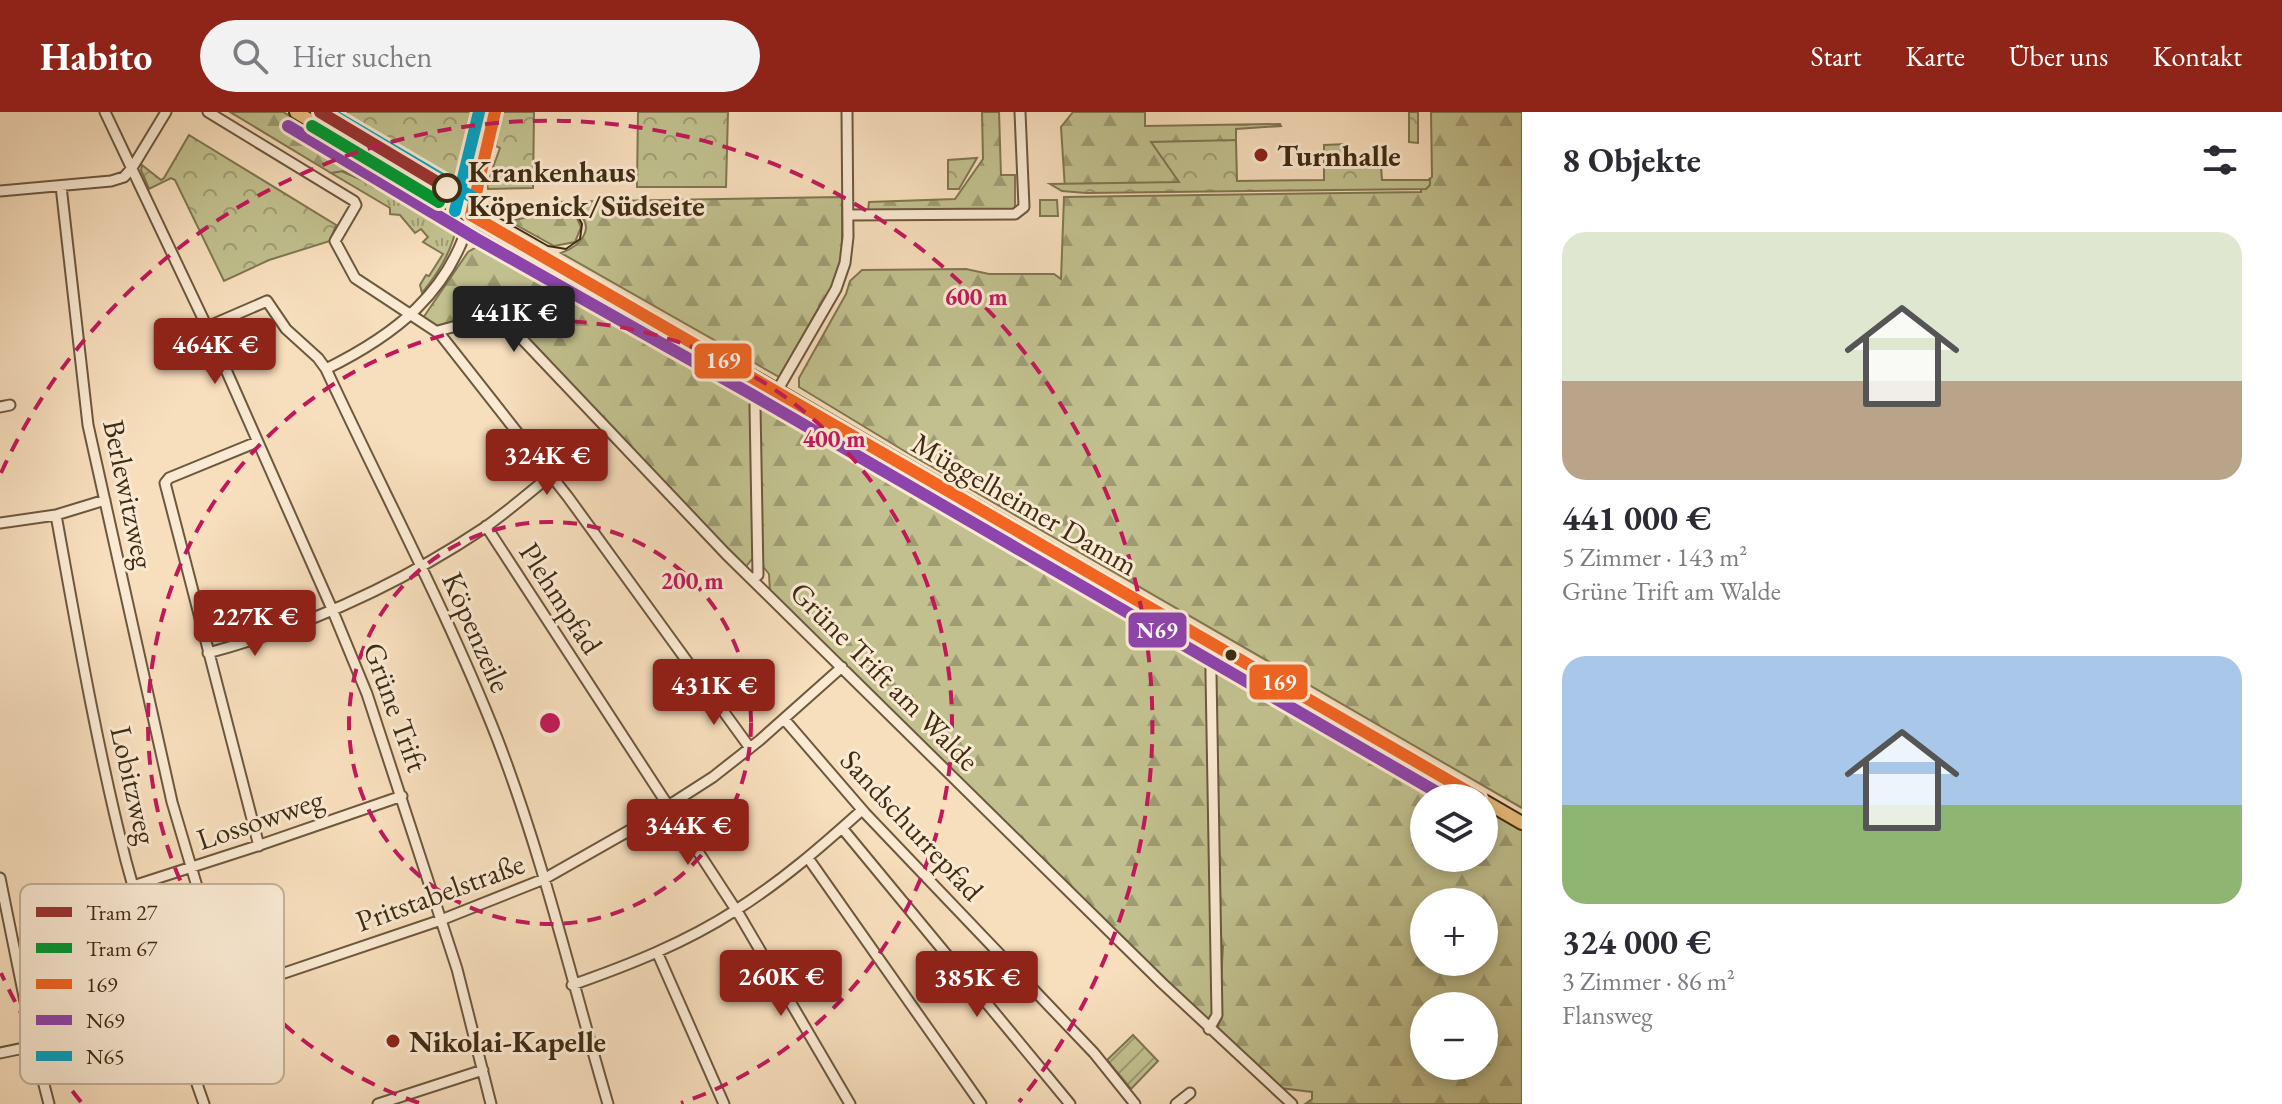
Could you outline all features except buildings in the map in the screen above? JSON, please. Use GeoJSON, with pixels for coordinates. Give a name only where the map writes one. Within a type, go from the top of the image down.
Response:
{"type":"FeatureCollection","features":[{"type":"Feature","properties":{"kind":"main road","name":"Müggelheimer Damm"},"geometry":{"type":"LineString","coordinates":[[296,112],[1454,784]]}},
{"type":"Feature","properties":{"kind":"main road"},"geometry":{"type":"LineString","coordinates":[[471,215],[495,112]]}},
{"type":"Feature","properties":{"kind":"main road","name":"Müggelheimer Damm"},"geometry":{"type":"LineString","coordinates":[[1498,809],[1522,823]]}},
{"type":"Feature","properties":{"kind":"street","name":"Grüne Trift"},"geometry":{"type":"LineString","coordinates":[[105,112],[207,327],[373,709],[466,1001],[491,1104]]}},
{"type":"Feature","properties":{"kind":"street"},"geometry":{"type":"LineString","coordinates":[[0,191],[124,177],[166,112]]}},
{"type":"Feature","properties":{"kind":"street"},"geometry":{"type":"LineString","coordinates":[[208,112],[354,201],[356,205],[335,241],[355,278],[438,331],[551,475],[750,748]]}},
{"type":"Feature","properties":{"kind":"street"},"geometry":{"type":"LineString","coordinates":[[777,391],[842,276],[848,247],[847,112]]}},
{"type":"Feature","properties":{"kind":"street"},"geometry":{"type":"LineString","coordinates":[[848,215],[1009,214],[1022,211],[1020,112]]}},
{"type":"Feature","properties":{"kind":"street","name":"Berlewitzweg"},"geometry":{"type":"LineString","coordinates":[[61,186],[87,415],[172,802],[196,884]]}},
{"type":"Feature","properties":{"kind":"street"},"geometry":{"type":"LineString","coordinates":[[326,369],[368,348],[410,315],[448,269],[465,236],[471,215]]}},
{"type":"Feature","properties":{"kind":"street","name":"Köpenzeile"},"geometry":{"type":"LineString","coordinates":[[207,327],[267,301],[286,329],[326,369],[422,565],[498,742],[544,879],[608,1104]]}},
{"type":"Feature","properties":{"kind":"street","name":"Grüne Trift am Walde"},"geometry":{"type":"LineString","coordinates":[[438,331],[493,316],[504,320],[753,579],[1209,1029],[1292,1104]]}},
{"type":"Feature","properties":{"kind":"street"},"geometry":{"type":"LineString","coordinates":[[753,579],[758,575],[755,406],[759,380]]}},
{"type":"Feature","properties":{"kind":"street"},"geometry":{"type":"LineString","coordinates":[[257,442],[169,478],[165,483],[259,846]]}},
{"type":"Feature","properties":{"kind":"street"},"geometry":{"type":"LineString","coordinates":[[208,653],[274,634],[422,565],[486,526],[551,475]]}},
{"type":"Feature","properties":{"kind":"street"},"geometry":{"type":"LineString","coordinates":[[0,523],[56,515],[105,500]]}},
{"type":"Feature","properties":{"kind":"street","name":"Lobitzweg"},"geometry":{"type":"LineString","coordinates":[[56,515],[104,771],[132,884]]}},
{"type":"Feature","properties":{"kind":"street","name":"Plehmpfad"},"geometry":{"type":"LineString","coordinates":[[486,526],[736,910],[850,1104]]}},
{"type":"Feature","properties":{"kind":"street"},"geometry":{"type":"LineString","coordinates":[[1209,1029],[1217,1015],[1211,674],[1214,645]]}},
{"type":"Feature","properties":{"kind":"street","name":"Pritstabelstraße"},"geometry":{"type":"LineString","coordinates":[[284,973],[441,920],[544,879],[669,807],[750,748],[842,667]]}},
{"type":"Feature","properties":{"kind":"street","name":"Sandschurrepfad"},"geometry":{"type":"LineString","coordinates":[[784,719],[862,810],[1094,1053],[1135,1104]]}},
{"type":"Feature","properties":{"kind":"street","name":"Lossowweg"},"geometry":{"type":"LineString","coordinates":[[139,884],[402,796]]}},
{"type":"Feature","properties":{"kind":"street"},"geometry":{"type":"LineString","coordinates":[[572,985],[657,952],[736,910],[808,858],[862,810]]}},
{"type":"Feature","properties":{"kind":"street"},"geometry":{"type":"LineString","coordinates":[[842,828],[1070,1104]]}},
{"type":"Feature","properties":{"kind":"street"},"geometry":{"type":"LineString","coordinates":[[808,858],[981,1104]]}},
{"type":"Feature","properties":{"kind":"street"},"geometry":{"type":"LineString","coordinates":[[0,878],[20,977]]}},
{"type":"Feature","properties":{"kind":"street"},"geometry":{"type":"LineString","coordinates":[[657,952],[724,1104]]}},
{"type":"Feature","properties":{"kind":"street","name":"Pritstabelstraße"},"geometry":{"type":"LineString","coordinates":[[0,1053],[20,1049]]}},
{"type":"Feature","properties":{"kind":"street"},"geometry":{"type":"LineString","coordinates":[[378,1104],[483,1070]]}},
{"type":"Feature","properties":{"kind":"street"},"geometry":{"type":"LineString","coordinates":[[44,1084],[49,1104]]}},
{"type":"Feature","properties":{"kind":"street","name":"Lobitzweg"},"geometry":{"type":"LineString","coordinates":[[197,1084],[204,1104]]}},
{"type":"Feature","properties":{"kind":"street"},"geometry":{"type":"LineString","coordinates":[[1176,1104],[1190,1093]]}},
{"type":"Feature","properties":{"kind":"green space"},"geometry":{"type":"Polygon","coordinates":[[[230,112],[283,112],[379,167],[393,180],[437,207],[425,211],[404,198],[372,186],[357,175],[343,171],[331,173],[230,112]]]}},
{"type":"Feature","properties":{"kind":"green space"},"geometry":{"type":"Polygon","coordinates":[[[304,112],[315,112],[411,168],[409,173],[304,112]]]}},
{"type":"Feature","properties":{"kind":"green space"},"geometry":{"type":"Polygon","coordinates":[[[332,112],[485,112],[468,180],[457,183],[332,112]]]}},
{"type":"Feature","properties":{"kind":"green space"},"geometry":{"type":"Polygon","coordinates":[[[500,112],[534,112],[533,188],[488,189],[500,148],[496,146],[500,112]]]}},
{"type":"Feature","properties":{"kind":"green space"},"geometry":{"type":"Polygon","coordinates":[[[638,112],[728,112],[726,187],[637,187],[638,112]]]}},
{"type":"Feature","properties":{"kind":"green space"},"geometry":{"type":"Polygon","coordinates":[[[982,112],[999,112],[1001,175],[1015,175],[1015,210],[868,211],[869,202],[955,199],[983,159],[982,112]]]}},
{"type":"Feature","properties":{"kind":"green space"},"geometry":{"type":"Polygon","coordinates":[[[1073,112],[1145,112],[1145,126],[1281,126],[1236,129],[1236,186],[1065,189],[1061,127],[1073,112]]]}},
{"type":"Feature","properties":{"kind":"green space"},"geometry":{"type":"Polygon","coordinates":[[[1409,112],[1418,112],[1418,143],[1409,142],[1409,112]]]}},
{"type":"Feature","properties":{"kind":"green space"},"geometry":{"type":"Polygon","coordinates":[[[1431,112],[1522,112],[1522,808],[1498,794],[1498,784],[1480,784],[799,387],[799,378],[846,294],[850,281],[862,270],[966,269],[989,274],[1054,274],[1061,279],[1064,197],[1421,192],[1421,185],[1432,177],[1431,112]]]}},
{"type":"Feature","properties":{"kind":"green space"},"geometry":{"type":"Polygon","coordinates":[[[189,135],[336,225],[330,241],[269,260],[224,281],[175,180],[171,178],[149,189],[141,170],[142,165],[161,180],[164,178],[189,135]]]}},
{"type":"Feature","properties":{"kind":"green space"},"geometry":{"type":"Polygon","coordinates":[[[1236,140],[1237,181],[1324,180],[1324,145],[1347,144],[1348,167],[1381,166],[1382,180],[1430,180],[1430,185],[1426,189],[1086,193],[1062,191],[1050,184],[1179,182],[1151,142],[1236,140]]]}},
{"type":"Feature","properties":{"kind":"green space"},"geometry":{"type":"Polygon","coordinates":[[[977,158],[959,189],[948,189],[948,160],[977,158]]]}},
{"type":"Feature","properties":{"kind":"green space"},"geometry":{"type":"Polygon","coordinates":[[[341,171],[432,210],[437,207],[452,218],[457,226],[451,244],[439,269],[422,293],[420,285],[443,254],[423,242],[428,237],[421,229],[415,233],[400,215],[390,214],[390,208],[331,173],[341,171]]]}},
{"type":"Feature","properties":{"kind":"green space"},"geometry":{"type":"Polygon","coordinates":[[[840,197],[842,261],[836,285],[822,302],[779,377],[561,253],[580,241],[586,229],[585,223],[573,209],[552,202],[840,197]]]}},
{"type":"Feature","properties":{"kind":"green space"},"geometry":{"type":"Polygon","coordinates":[[[1040,200],[1057,200],[1058,216],[1040,216],[1040,200]]]}},
{"type":"Feature","properties":{"kind":"green space"},"geometry":{"type":"Polygon","coordinates":[[[564,210],[576,216],[581,227],[575,242],[554,246],[509,221],[564,210]]]}},
{"type":"Feature","properties":{"kind":"green space"},"geometry":{"type":"Polygon","coordinates":[[[485,242],[531,255],[751,382],[755,555],[745,568],[498,310],[436,327],[423,318],[468,252],[485,242]]]}},
{"type":"Feature","properties":{"kind":"green space"},"geometry":{"type":"Polygon","coordinates":[[[773,397],[818,420],[1123,598],[1159,624],[1208,651],[1213,1018],[1208,1021],[770,592],[769,574],[761,564],[758,410],[768,410],[766,404],[773,397]]]}},
{"type":"Feature","properties":{"kind":"green space"},"geometry":{"type":"Polygon","coordinates":[[[1218,653],[1350,729],[1351,742],[1355,742],[1358,734],[1445,784],[1410,784],[1410,872],[1498,872],[1498,815],[1522,829],[1522,1104],[1305,1104],[1312,1099],[1312,1092],[1280,1088],[1218,1032],[1223,946],[1218,942],[1215,654],[1218,653]]]}},
{"type":"Feature","properties":{"kind":"green space"},"geometry":{"type":"Polygon","coordinates":[[[1133,1035],[1158,1061],[1131,1089],[1107,1060],[1133,1035]]]}},
{"type":"Feature","properties":{"kind":"tram line","name":"27"},"geometry":{"type":"LineString","coordinates":[[320,112],[447,188]]}},
{"type":"Feature","properties":{"kind":"tram line","name":"67"},"geometry":{"type":"LineString","coordinates":[[312,126],[439,202]]}},
{"type":"Feature","properties":{"kind":"tram line"},"geometry":{"type":"LineString","coordinates":[[417,166],[464,195],[501,211],[569,211],[582,224],[580,239],[566,249],[548,246],[447,188]]}},
{"type":"Feature","properties":{"kind":"transit line","name":"N65"},"geometry":{"type":"LineString","coordinates":[[328,112],[479,201]]}},
{"type":"Feature","properties":{"kind":"transit line","name":"N65"},"geometry":{"type":"LineString","coordinates":[[455,211],[479,112]]}},
{"type":"Feature","properties":{"kind":"transit line","name":"169"},"geometry":{"type":"LineString","coordinates":[[471,215],[495,112]]}},
{"type":"Feature","properties":{"kind":"transit line","name":"N69"},"geometry":{"type":"LineString","coordinates":[[288,126],[475,238],[751,394],[1423,784]]}},
{"type":"Feature","properties":{"kind":"transit line","name":"169"},"geometry":{"type":"LineString","coordinates":[[471,215],[1455,784]]}},
{"type":"Feature","properties":{"kind":"place","name":"Turnhalle"},"geometry":{"type":"Point","coordinates":[1261,155]}},
{"type":"Feature","properties":{"kind":"place","name":"Krankenhaus Köpenick/Südseite"},"geometry":{"type":"Point","coordinates":[447,188]}},
{"type":"Feature","properties":{"kind":"place","name":"Nikolai-Kapelle"},"geometry":{"type":"Point","coordinates":[393,1041]}}]}
